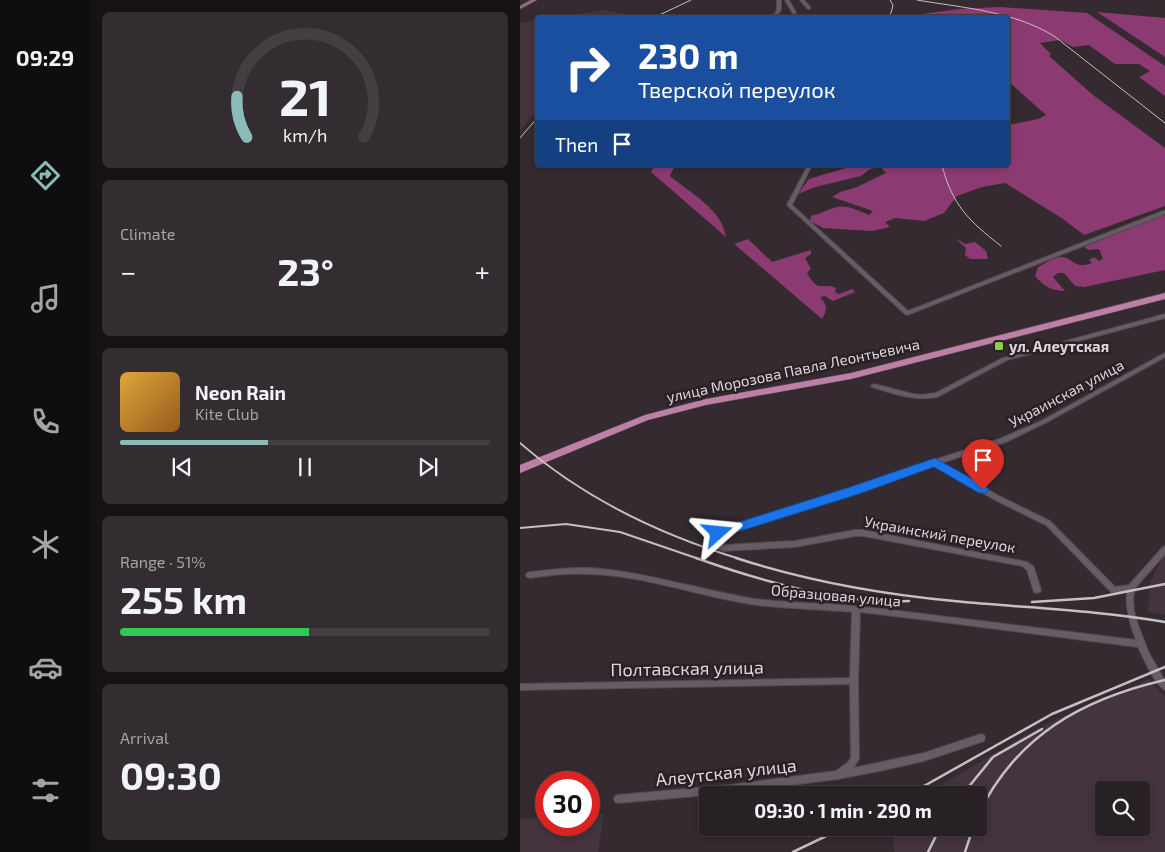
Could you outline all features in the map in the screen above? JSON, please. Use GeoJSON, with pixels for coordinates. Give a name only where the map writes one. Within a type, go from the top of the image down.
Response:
{"type":"FeatureCollection","features":[{"type":"Feature","properties":{"kind":"main road","name":"улица Морозова Павла Леонтьевича"},"geometry":{"type":"LineString","coordinates":[[520,469],[645,418],[706,402],[851,376],[1164,298]]}},
{"type":"Feature","properties":{"kind":"street"},"geometry":{"type":"LineString","coordinates":[[521,7],[535,0]]}},
{"type":"Feature","properties":{"kind":"street"},"geometry":{"type":"LineString","coordinates":[[775,15],[779,10],[779,0]]}},
{"type":"Feature","properties":{"kind":"street"},"geometry":{"type":"LineString","coordinates":[[787,0],[794,13]]}},
{"type":"Feature","properties":{"kind":"street"},"geometry":{"type":"LineString","coordinates":[[802,0],[808,8]]}},
{"type":"Feature","properties":{"kind":"street"},"geometry":{"type":"LineString","coordinates":[[809,167],[789,205],[907,313],[1165,212]]}},
{"type":"Feature","properties":{"kind":"street"},"geometry":{"type":"LineString","coordinates":[[874,386],[917,398],[932,396],[1005,359],[1165,316]]}},
{"type":"Feature","properties":{"kind":"street","name":"Украинская улица"},"geometry":{"type":"LineString","coordinates":[[720,532],[855,490],[1004,440],[1045,421],[1165,355]]}},
{"type":"Feature","properties":{"kind":"street"},"geometry":{"type":"LineString","coordinates":[[935,462],[997,498],[1048,523],[1114,590],[1131,587],[1165,550]]}},
{"type":"Feature","properties":{"kind":"street","name":"Украинский переулок"},"geometry":{"type":"LineString","coordinates":[[720,532],[715,536],[719,546],[723,548],[795,544],[863,533],[1024,564],[1030,568],[1037,590]]}},
{"type":"Feature","properties":{"kind":"street","name":"Образцовая улица"},"geometry":{"type":"LineString","coordinates":[[530,575],[586,570],[625,573],[724,597],[760,602],[856,609],[1141,644]]}},
{"type":"Feature","properties":{"kind":"street"},"geometry":{"type":"LineString","coordinates":[[1131,587],[1132,616],[1141,644],[1153,671],[1165,687]]}},
{"type":"Feature","properties":{"kind":"street"},"geometry":{"type":"LineString","coordinates":[[837,776],[850,766],[855,759],[854,681],[856,609]]}},
{"type":"Feature","properties":{"kind":"street","name":"Полтавская улица"},"geometry":{"type":"LineString","coordinates":[[520,687],[854,681]]}},
{"type":"Feature","properties":{"kind":"street","name":"Алеутская улица"},"geometry":{"type":"LineString","coordinates":[[618,799],[734,790],[837,776],[918,758],[981,738]]}},
{"type":"Feature","properties":{"kind":"shaded area"},"geometry":{"type":"Polygon","coordinates":[[[1000,7],[1087,13],[1165,66],[1165,96],[1139,77],[1150,71],[1139,64],[1115,64],[1089,45],[1073,47],[1060,40],[1040,43],[1051,54],[1049,56],[1093,95],[1165,148],[1165,206],[1084,235],[1063,219],[1005,183],[982,187],[957,196],[944,213],[924,221],[895,218],[885,222],[890,227],[872,231],[823,228],[810,221],[811,216],[837,207],[857,210],[869,215],[873,211],[832,197],[886,173],[881,167],[1010,167],[1010,125],[1038,119],[1046,115],[1010,83],[1010,15],[915,15],[959,9],[1000,7]]]}},
{"type":"Feature","properties":{"kind":"shaded area"},"geometry":{"type":"Polygon","coordinates":[[[604,10],[629,15],[570,15],[604,10]]]}},
{"type":"Feature","properties":{"kind":"shaded area"},"geometry":{"type":"Polygon","coordinates":[[[1097,12],[1165,18],[1165,57],[1097,12]]]}},
{"type":"Feature","properties":{"kind":"shaded area"},"geometry":{"type":"Polygon","coordinates":[[[535,20],[535,112],[520,131],[520,23],[535,20]]]}},
{"type":"Feature","properties":{"kind":"shaded area"},"geometry":{"type":"Polygon","coordinates":[[[654,167],[676,167],[670,176],[712,210],[723,227],[726,237],[651,172],[654,167]]]}},
{"type":"Feature","properties":{"kind":"shaded area"},"geometry":{"type":"Polygon","coordinates":[[[849,167],[881,167],[870,169],[861,176],[815,187],[798,194],[809,179],[849,167]]]}},
{"type":"Feature","properties":{"kind":"shaded area"},"geometry":{"type":"Polygon","coordinates":[[[1165,214],[1165,270],[1084,287],[1075,286],[1064,273],[1058,273],[1053,277],[1065,291],[1048,287],[1035,276],[1038,267],[1058,257],[1081,265],[1092,263],[1089,260],[1094,257],[1099,261],[1103,259],[1099,249],[1089,250],[1084,247],[1165,214]]]}},
{"type":"Feature","properties":{"kind":"shaded area"},"geometry":{"type":"Polygon","coordinates":[[[955,238],[965,244],[975,242],[986,251],[988,259],[970,259],[965,255],[966,248],[955,238]]]}},
{"type":"Feature","properties":{"kind":"shaded area"},"geometry":{"type":"Polygon","coordinates":[[[748,239],[772,262],[811,250],[811,254],[805,258],[811,269],[807,273],[814,283],[820,286],[836,288],[835,292],[839,294],[852,289],[855,292],[833,301],[825,296],[820,297],[826,307],[822,319],[734,244],[748,239]]]}},
{"type":"Feature","properties":{"kind":"shaded area"},"geometry":{"type":"Polygon","coordinates":[[[1165,553],[1165,615],[1148,612],[1150,582],[1165,553]]]}},
{"type":"Feature","properties":{"kind":"shaded area"},"geometry":{"type":"Polygon","coordinates":[[[1149,679],[1165,697],[1165,852],[894,852],[893,836],[987,836],[987,786],[939,786],[1020,738],[1055,720],[1149,679]]]}},
{"type":"Feature","properties":{"kind":"shaded area"},"geometry":{"type":"Polygon","coordinates":[[[600,813],[604,813],[598,852],[520,852],[520,819],[535,818],[535,836],[600,836],[600,813]]]}},
{"type":"Feature","properties":{"kind":"railway"},"geometry":{"type":"LineString","coordinates":[[659,15],[691,0]]}},
{"type":"Feature","properties":{"kind":"railway"},"geometry":{"type":"LineString","coordinates":[[889,15],[893,5],[890,0]]}},
{"type":"Feature","properties":{"kind":"railway"},"geometry":{"type":"LineString","coordinates":[[917,0],[1001,15]]}},
{"type":"Feature","properties":{"kind":"railway"},"geometry":{"type":"LineString","coordinates":[[1010,17],[1054,36],[1165,123]]}},
{"type":"Feature","properties":{"kind":"railway"},"geometry":{"type":"LineString","coordinates":[[520,138],[535,120]]}},
{"type":"Feature","properties":{"kind":"railway"},"geometry":{"type":"LineString","coordinates":[[943,167],[951,191],[963,211],[1001,246]]}},
{"type":"Feature","properties":{"kind":"railway"},"geometry":{"type":"LineString","coordinates":[[520,443],[569,481],[624,512],[681,538],[740,559]]}},
{"type":"Feature","properties":{"kind":"railway"},"geometry":{"type":"LineString","coordinates":[[520,528],[566,524],[620,532],[699,559]]}},
{"type":"Feature","properties":{"kind":"railway"},"geometry":{"type":"LineString","coordinates":[[696,558],[746,575],[829,595],[883,601],[909,601]]}},
{"type":"Feature","properties":{"kind":"railway"},"geometry":{"type":"LineString","coordinates":[[736,558],[817,580],[899,595],[1086,612],[1165,622]]}},
{"type":"Feature","properties":{"kind":"railway"},"geometry":{"type":"LineString","coordinates":[[1032,602],[1094,598],[1165,584]]}},
{"type":"Feature","properties":{"kind":"railway"},"geometry":{"type":"LineString","coordinates":[[924,786],[1052,714],[1165,667]]}},
{"type":"Feature","properties":{"kind":"railway"},"geometry":{"type":"LineString","coordinates":[[987,799],[1012,763],[1032,743],[1055,725],[1079,710],[1106,698],[1165,680]]}},
{"type":"Feature","properties":{"kind":"railway"},"geometry":{"type":"LineString","coordinates":[[969,786],[993,757],[1042,729]]}},
{"type":"Feature","properties":{"kind":"railway"},"geometry":{"type":"LineString","coordinates":[[793,852],[826,836]]}},
{"type":"Feature","properties":{"kind":"railway"},"geometry":{"type":"LineString","coordinates":[[928,852],[936,836]]}},
{"type":"Feature","properties":{"kind":"railway"},"geometry":{"type":"LineString","coordinates":[[965,852],[970,836]]}},
{"type":"Feature","properties":{"kind":"place","name":"ул. Алеутская"},"geometry":{"type":"Point","coordinates":[999,346]}},
{"type":"Feature","properties":{"kind":"route"},"geometry":{"type":"LineString","coordinates":[[718,533],[855,490],[935,462],[983,490]]}}]}
